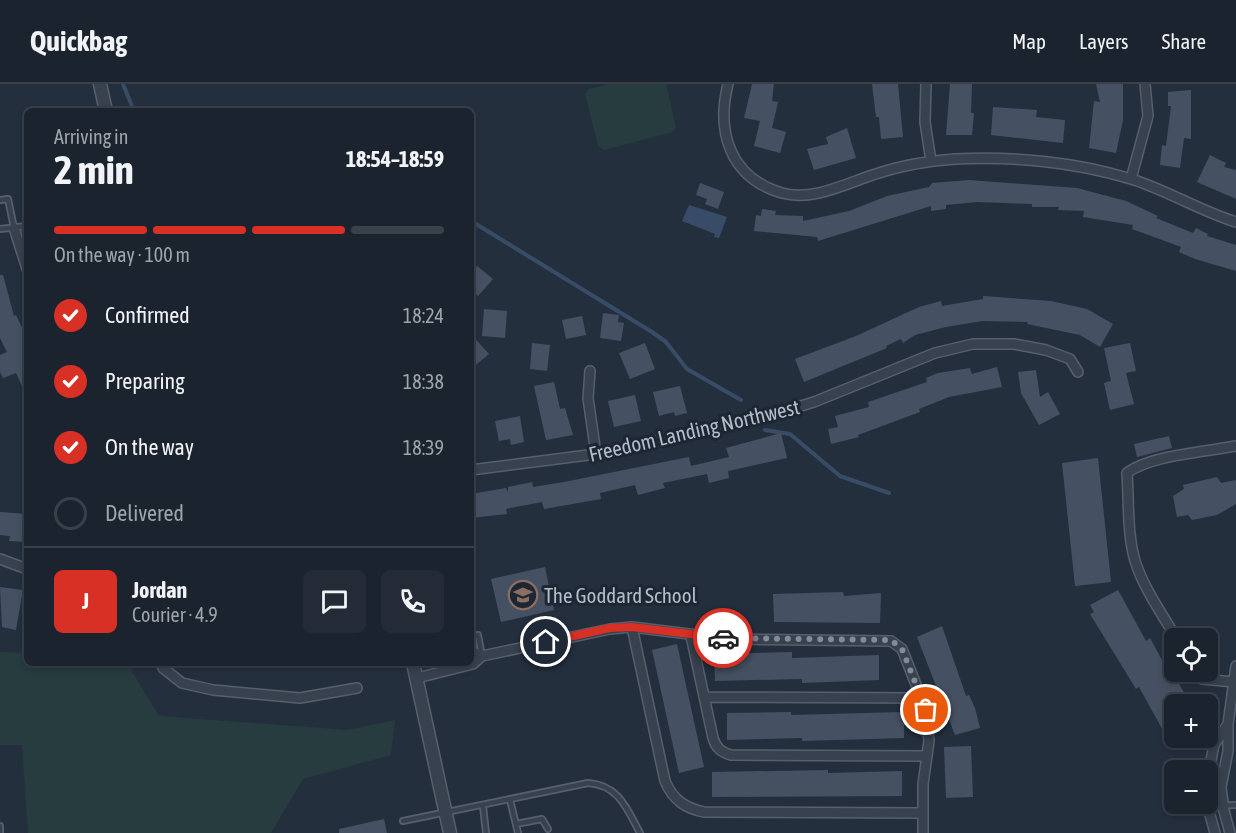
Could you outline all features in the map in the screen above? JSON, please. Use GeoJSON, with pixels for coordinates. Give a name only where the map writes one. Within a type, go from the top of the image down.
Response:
{"type":"FeatureCollection","features":[{"type":"Feature","properties":{"kind":"street"},"geometry":{"type":"LineString","coordinates":[[100,84],[105,108]]}},
{"type":"Feature","properties":{"kind":"street"},"geometry":{"type":"LineString","coordinates":[[728,84],[723,114],[728,146],[742,168],[771,189],[784,193],[813,194],[886,171],[931,161],[992,159],[1067,165],[1131,179],[1236,222]]}},
{"type":"Feature","properties":{"kind":"street"},"geometry":{"type":"LineString","coordinates":[[926,84],[925,115],[931,161]]}},
{"type":"Feature","properties":{"kind":"street"},"geometry":{"type":"LineString","coordinates":[[1131,179],[1148,116],[1145,84]]}},
{"type":"Feature","properties":{"kind":"street"},"geometry":{"type":"LineString","coordinates":[[14,228],[24,260]]}},
{"type":"Feature","properties":{"kind":"street","name":"Freedom Landing Northwest"},"geometry":{"type":"LineString","coordinates":[[474,470],[596,454],[790,410],[935,353],[973,344],[1014,344],[1046,350],[1070,359],[1078,372]]}},
{"type":"Feature","properties":{"kind":"street"},"geometry":{"type":"LineString","coordinates":[[590,371],[588,398],[596,454]]}},
{"type":"Feature","properties":{"kind":"street"},"geometry":{"type":"LineString","coordinates":[[1170,628],[1143,582],[1135,561],[1131,538],[1127,473],[1133,468],[1156,461],[1236,446]]}},
{"type":"Feature","properties":{"kind":"street"},"geometry":{"type":"LineString","coordinates":[[0,560],[24,568]]}},
{"type":"Feature","properties":{"kind":"street"},"geometry":{"type":"LineString","coordinates":[[632,627],[665,781],[674,797],[682,804],[704,812],[923,813]]}},
{"type":"Feature","properties":{"kind":"street"},"geometry":{"type":"LineString","coordinates":[[474,663],[482,656],[610,628],[632,627],[730,639],[891,640],[902,649],[922,698],[928,725],[927,756],[924,769],[923,833]]}},
{"type":"Feature","properties":{"kind":"street"},"geometry":{"type":"LineString","coordinates":[[691,636],[716,747],[731,755],[927,756]]}},
{"type":"Feature","properties":{"kind":"street"},"geometry":{"type":"LineString","coordinates":[[474,652],[482,656]]}},
{"type":"Feature","properties":{"kind":"street"},"geometry":{"type":"LineString","coordinates":[[162,666],[182,683],[213,690],[300,698],[357,688]]}},
{"type":"Feature","properties":{"kind":"street"},"geometry":{"type":"LineString","coordinates":[[415,666],[450,833]]}},
{"type":"Feature","properties":{"kind":"street"},"geometry":{"type":"LineString","coordinates":[[417,678],[465,666]]}},
{"type":"Feature","properties":{"kind":"street"},"geometry":{"type":"LineString","coordinates":[[1230,833],[1222,805],[1221,787],[1228,751],[1228,724],[1236,666]]}},
{"type":"Feature","properties":{"kind":"street"},"geometry":{"type":"LineString","coordinates":[[1218,680],[1234,682]]}},
{"type":"Feature","properties":{"kind":"street"},"geometry":{"type":"LineString","coordinates":[[704,697],[922,698]]}},
{"type":"Feature","properties":{"kind":"street"},"geometry":{"type":"LineString","coordinates":[[1211,760],[1214,746],[1228,724]]}},
{"type":"Feature","properties":{"kind":"street"},"geometry":{"type":"LineString","coordinates":[[1210,814],[1215,833]]}},
{"type":"Feature","properties":{"kind":"lane"},"geometry":{"type":"LineString","coordinates":[[0,200],[8,199],[14,228]]}},
{"type":"Feature","properties":{"kind":"lane"},"geometry":{"type":"LineString","coordinates":[[0,229],[24,226]]}},
{"type":"Feature","properties":{"kind":"lane"},"geometry":{"type":"LineString","coordinates":[[478,634],[482,656]]}},
{"type":"Feature","properties":{"kind":"lane"},"geometry":{"type":"LineString","coordinates":[[403,821],[581,784],[601,785],[612,790],[622,800],[640,833]]}},
{"type":"Feature","properties":{"kind":"lane"},"geometry":{"type":"LineString","coordinates":[[510,800],[518,833]]}},
{"type":"Feature","properties":{"kind":"lane"},"geometry":{"type":"LineString","coordinates":[[1218,805],[1236,805]]}},
{"type":"Feature","properties":{"kind":"lane"},"geometry":{"type":"LineString","coordinates":[[483,806],[486,833]]}},
{"type":"Feature","properties":{"kind":"lane"},"geometry":{"type":"LineString","coordinates":[[516,824],[542,819],[548,829]]}},
{"type":"Feature","properties":{"kind":"lane"},"geometry":{"type":"LineString","coordinates":[[0,826],[0,833]]}},
{"type":"Feature","properties":{"kind":"green space"},"geometry":{"type":"Polygon","coordinates":[[[609,84],[666,84],[676,127],[673,132],[604,150],[598,146],[585,94],[589,89],[609,84]]]}},
{"type":"Feature","properties":{"kind":"green space"},"geometry":{"type":"Polygon","coordinates":[[[0,652],[24,653],[24,666],[129,666],[159,716],[347,730],[395,720],[391,755],[303,779],[271,833],[28,833],[22,745],[0,745],[0,652]]]}},
{"type":"Feature","properties":{"kind":"water"},"geometry":{"type":"Polygon","coordinates":[[[689,205],[727,217],[719,238],[714,237],[715,234],[682,221],[689,205]]]}},
{"type":"Feature","properties":{"kind":"building"},"geometry":{"type":"Polygon","coordinates":[[[752,84],[774,84],[772,101],[778,102],[772,128],[786,132],[780,153],[754,146],[760,121],[744,118],[752,84]]]}},
{"type":"Feature","properties":{"kind":"building"},"geometry":{"type":"Polygon","coordinates":[[[872,84],[898,84],[903,137],[881,139],[872,84]]]}},
{"type":"Feature","properties":{"kind":"building"},"geometry":{"type":"Polygon","coordinates":[[[950,84],[972,84],[971,113],[974,113],[972,135],[946,135],[950,84]]]}},
{"type":"Feature","properties":{"kind":"building"},"geometry":{"type":"Polygon","coordinates":[[[1096,84],[1123,84],[1123,120],[1116,153],[1089,148],[1094,101],[1100,102],[1096,84]]]}},
{"type":"Feature","properties":{"kind":"building"},"geometry":{"type":"Polygon","coordinates":[[[1191,90],[1191,139],[1184,138],[1180,168],[1160,165],[1162,145],[1166,146],[1171,106],[1168,106],[1168,92],[1191,90]]]}},
{"type":"Feature","properties":{"kind":"building"},"geometry":{"type":"Polygon","coordinates":[[[993,107],[1037,110],[1036,117],[1065,120],[1063,143],[991,135],[993,107]]]}},
{"type":"Feature","properties":{"kind":"building"},"geometry":{"type":"Polygon","coordinates":[[[847,128],[856,158],[814,170],[807,149],[828,144],[826,137],[847,128]]]}},
{"type":"Feature","properties":{"kind":"building"},"geometry":{"type":"Polygon","coordinates":[[[1210,155],[1226,163],[1224,167],[1236,170],[1236,199],[1197,182],[1210,155]]]}},
{"type":"Feature","properties":{"kind":"building"},"geometry":{"type":"Polygon","coordinates":[[[969,180],[1077,188],[1126,201],[1158,216],[1156,218],[1193,233],[1196,228],[1208,234],[1207,236],[1236,245],[1236,271],[1179,252],[1181,247],[1132,229],[1133,225],[1083,217],[1084,211],[1058,210],[1059,207],[1032,207],[1032,204],[977,202],[946,205],[946,209],[931,211],[931,206],[818,241],[817,237],[754,231],[756,215],[761,216],[762,209],[776,211],[775,215],[803,216],[803,221],[849,211],[887,196],[929,187],[932,183],[969,180]]]}},
{"type":"Feature","properties":{"kind":"building"},"geometry":{"type":"Polygon","coordinates":[[[700,183],[724,192],[718,209],[705,204],[707,199],[696,195],[700,183]]]}},
{"type":"Feature","properties":{"kind":"building"},"geometry":{"type":"Polygon","coordinates":[[[477,266],[493,279],[478,296],[474,292],[474,270],[477,266]]]}},
{"type":"Feature","properties":{"kind":"building"},"geometry":{"type":"Polygon","coordinates":[[[0,275],[3,275],[14,316],[16,315],[24,332],[24,390],[16,373],[3,378],[0,372],[0,355],[7,352],[0,338],[0,275]]]}},
{"type":"Feature","properties":{"kind":"building"},"geometry":{"type":"Polygon","coordinates":[[[983,296],[1051,301],[1087,309],[1113,324],[1100,347],[1080,335],[1027,324],[1028,322],[982,321],[946,327],[915,335],[903,343],[901,339],[886,346],[887,348],[804,382],[795,359],[856,336],[919,307],[941,301],[942,306],[983,299],[983,296]]]}},
{"type":"Feature","properties":{"kind":"building"},"geometry":{"type":"Polygon","coordinates":[[[484,309],[507,311],[505,338],[482,336],[484,309]]]}},
{"type":"Feature","properties":{"kind":"building"},"geometry":{"type":"Polygon","coordinates":[[[603,313],[619,315],[618,322],[624,323],[621,341],[600,338],[603,313]]]}},
{"type":"Feature","properties":{"kind":"building"},"geometry":{"type":"Polygon","coordinates":[[[582,316],[586,335],[566,339],[562,320],[582,316]]]}},
{"type":"Feature","properties":{"kind":"building"},"geometry":{"type":"Polygon","coordinates":[[[474,337],[489,354],[474,366],[474,337]]]}},
{"type":"Feature","properties":{"kind":"building"},"geometry":{"type":"Polygon","coordinates":[[[532,343],[550,345],[547,371],[530,369],[532,343]]]}},
{"type":"Feature","properties":{"kind":"building"},"geometry":{"type":"Polygon","coordinates":[[[645,343],[655,369],[630,379],[619,353],[645,343]]]}},
{"type":"Feature","properties":{"kind":"building"},"geometry":{"type":"Polygon","coordinates":[[[1130,343],[1136,371],[1126,373],[1134,404],[1110,410],[1104,383],[1111,381],[1104,348],[1130,343]]]}},
{"type":"Feature","properties":{"kind":"building"},"geometry":{"type":"Polygon","coordinates":[[[997,367],[1002,387],[949,397],[919,409],[920,412],[858,435],[859,437],[831,444],[828,429],[838,427],[835,416],[869,407],[868,402],[927,382],[926,378],[938,373],[970,368],[972,374],[997,367]]]}},
{"type":"Feature","properties":{"kind":"building"},"geometry":{"type":"Polygon","coordinates":[[[1036,370],[1040,397],[1048,392],[1060,414],[1039,425],[1021,393],[1018,372],[1036,370]]]}},
{"type":"Feature","properties":{"kind":"building"},"geometry":{"type":"Polygon","coordinates":[[[554,382],[560,409],[565,408],[573,435],[546,440],[534,386],[554,382]]]}},
{"type":"Feature","properties":{"kind":"building"},"geometry":{"type":"Polygon","coordinates":[[[680,386],[687,413],[675,416],[674,412],[659,416],[653,392],[680,386]]]}},
{"type":"Feature","properties":{"kind":"building"},"geometry":{"type":"Polygon","coordinates":[[[635,395],[641,421],[614,427],[608,401],[635,395]]]}},
{"type":"Feature","properties":{"kind":"building"},"geometry":{"type":"Polygon","coordinates":[[[520,416],[524,442],[511,445],[510,439],[499,441],[495,421],[520,416]]]}},
{"type":"Feature","properties":{"kind":"building"},"geometry":{"type":"Polygon","coordinates":[[[781,433],[787,458],[728,471],[729,478],[709,483],[707,474],[663,483],[665,488],[638,495],[635,485],[600,493],[601,499],[544,509],[542,502],[506,509],[507,514],[474,518],[474,493],[506,488],[508,492],[508,487],[532,482],[533,487],[689,457],[691,466],[729,457],[726,448],[781,433]]]}},
{"type":"Feature","properties":{"kind":"building"},"geometry":{"type":"Polygon","coordinates":[[[1169,436],[1172,448],[1137,457],[1134,444],[1169,436]]]}},
{"type":"Feature","properties":{"kind":"building"},"geometry":{"type":"Polygon","coordinates":[[[1098,458],[1111,582],[1075,586],[1062,463],[1098,458]]]}},
{"type":"Feature","properties":{"kind":"building"},"geometry":{"type":"Polygon","coordinates":[[[1217,477],[1221,483],[1236,480],[1236,504],[1217,515],[1192,520],[1188,515],[1177,517],[1173,496],[1184,489],[1183,485],[1217,477]]]}},
{"type":"Feature","properties":{"kind":"building"},"geometry":{"type":"Polygon","coordinates":[[[0,512],[24,514],[24,542],[9,541],[10,536],[0,535],[0,512]]]}},
{"type":"Feature","properties":{"kind":"building","name":"The Goddard School"},"geometry":{"type":"Polygon","coordinates":[[[545,567],[554,610],[501,622],[491,579],[545,567]]]}},
{"type":"Feature","properties":{"kind":"building"},"geometry":{"type":"Polygon","coordinates":[[[0,587],[23,590],[16,630],[2,627],[0,587]]]}},
{"type":"Feature","properties":{"kind":"building"},"geometry":{"type":"Polygon","coordinates":[[[1118,590],[1146,641],[1150,638],[1164,664],[1164,682],[1175,684],[1178,682],[1185,694],[1164,694],[1164,732],[1139,687],[1136,689],[1090,614],[1094,612],[1090,605],[1118,590]]]}},
{"type":"Feature","properties":{"kind":"building"},"geometry":{"type":"Polygon","coordinates":[[[843,592],[844,596],[881,593],[880,623],[774,622],[773,594],[843,592]]]}},
{"type":"Feature","properties":{"kind":"building"},"geometry":{"type":"Polygon","coordinates":[[[942,626],[966,696],[969,695],[975,708],[980,728],[955,735],[917,637],[942,626]]]}},
{"type":"Feature","properties":{"kind":"building"},"geometry":{"type":"Polygon","coordinates":[[[677,644],[704,767],[679,773],[652,650],[677,644]]]}},
{"type":"Feature","properties":{"kind":"building"},"geometry":{"type":"Polygon","coordinates":[[[792,652],[792,658],[879,655],[879,680],[802,683],[802,679],[715,681],[714,654],[792,652]]]}},
{"type":"Feature","properties":{"kind":"building"},"geometry":{"type":"Polygon","coordinates":[[[791,712],[791,715],[904,712],[904,738],[802,741],[802,738],[727,740],[727,713],[791,712]]]}},
{"type":"Feature","properties":{"kind":"building"},"geometry":{"type":"Polygon","coordinates":[[[971,746],[973,797],[946,798],[944,747],[971,746]]]}},
{"type":"Feature","properties":{"kind":"building"},"geometry":{"type":"Polygon","coordinates":[[[828,770],[828,773],[902,771],[902,796],[712,797],[712,772],[828,770]]]}},
{"type":"Feature","properties":{"kind":"building"},"geometry":{"type":"Polygon","coordinates":[[[384,819],[387,833],[339,833],[339,829],[384,819]]]}},
{"type":"Feature","properties":{"kind":"waterway"},"geometry":{"type":"LineString","coordinates":[[123,84],[133,108]]}},
{"type":"Feature","properties":{"kind":"waterway"},"geometry":{"type":"LineString","coordinates":[[474,223],[652,332],[666,342],[687,369],[741,400]]}},
{"type":"Feature","properties":{"kind":"waterway"},"geometry":{"type":"LineString","coordinates":[[765,430],[790,434],[840,476],[889,493]]}},
{"type":"Feature","properties":{"kind":"way so far"},"geometry":{"type":"LineString","coordinates":[[723,638],[891,640],[902,649],[926,710]]}},
{"type":"Feature","properties":{"kind":"place","name":"The Goddard School"},"geometry":{"type":"Point","coordinates":[523,595]}},
{"type":"Feature","properties":{"kind":"route"},"geometry":{"type":"LineString","coordinates":[[546,642],[610,628],[632,627],[691,636],[723,638]]}}]}
